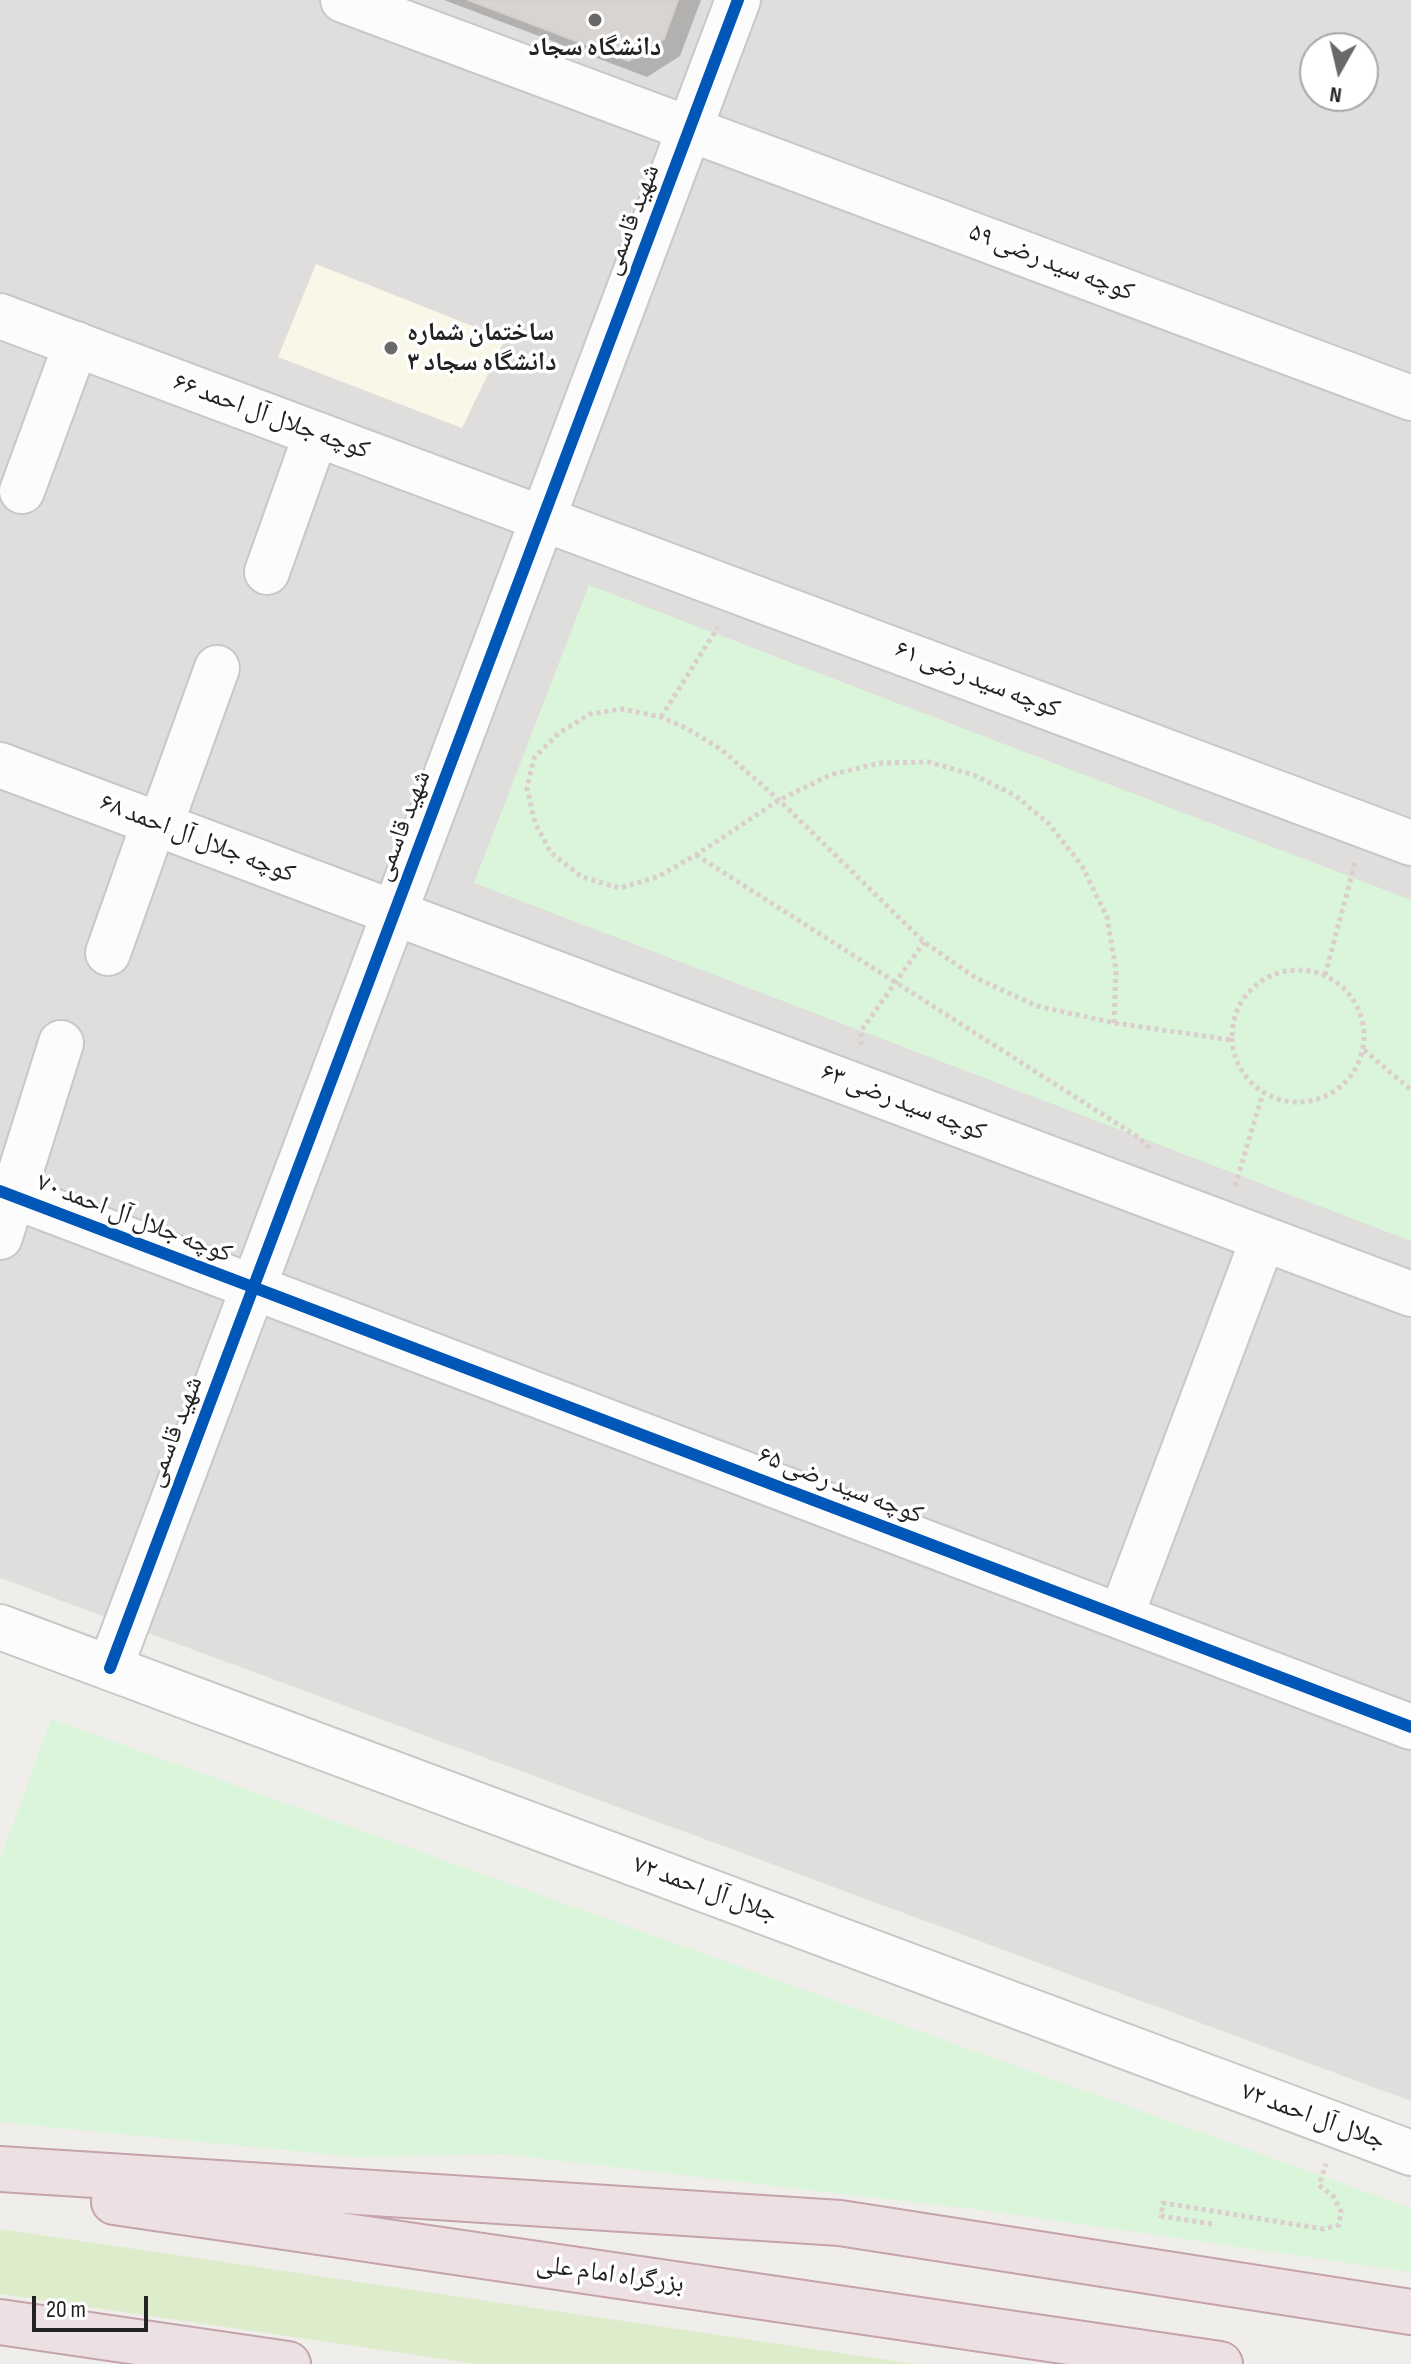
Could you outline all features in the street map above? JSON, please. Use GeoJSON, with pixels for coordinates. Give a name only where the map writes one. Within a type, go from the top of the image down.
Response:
{"type":"FeatureCollection","features":[{"type":"Feature","properties":{"kind":"highway"},"geometry":{"type":"LineString","coordinates":[[0,2169],[840,2223],[1411,2312]]}},
{"type":"Feature","properties":{"kind":"highway","name":"بزرگراه امام علی"},"geometry":{"type":"LineString","coordinates":[[0,2185],[1220,2364]]}},
{"type":"Feature","properties":{"kind":"highway"},"geometry":{"type":"LineString","coordinates":[[0,2322],[288,2364]]}},
{"type":"Feature","properties":{"kind":"highway"},"geometry":{"type":"LineString","coordinates":[[0,2339],[104,2364]]}},
{"type":"Feature","properties":{"kind":"street","name":"کوچه سید رضی ۵۹"},"geometry":{"type":"LineString","coordinates":[[343,0],[1411,398]]}},
{"type":"Feature","properties":{"kind":"street","name":"شهید قاسمی"},"geometry":{"type":"LineString","coordinates":[[110,1668],[738,0]]}},
{"type":"Feature","properties":{"kind":"street","name":"کوچه جلال آل احمد ۶۶"},"geometry":{"type":"LineString","coordinates":[[0,316],[543,518]]}},
{"type":"Feature","properties":{"kind":"street"},"geometry":{"type":"LineString","coordinates":[[22,491],[76,344]]}},
{"type":"Feature","properties":{"kind":"street"},"geometry":{"type":"LineString","coordinates":[[267,572],[316,434]]}},
{"type":"Feature","properties":{"kind":"street","name":"کوچه سید رضی ۶۱"},"geometry":{"type":"LineString","coordinates":[[543,518],[1397,830]]}},
{"type":"Feature","properties":{"kind":"street"},"geometry":{"type":"LineString","coordinates":[[108,953],[217,668]]}},
{"type":"Feature","properties":{"kind":"street","name":"کوچه جلال آل احمد ۶۸"},"geometry":{"type":"LineString","coordinates":[[0,765],[394,913]]}},
{"type":"Feature","properties":{"kind":"street","name":"کوچه سید رضی ۶۳"},"geometry":{"type":"LineString","coordinates":[[394,913],[1411,1294]]}},
{"type":"Feature","properties":{"kind":"street"},"geometry":{"type":"LineString","coordinates":[[4,1208],[61,1043]]}},
{"type":"Feature","properties":{"kind":"street","name":"کوچه جلال آل احمد ۷۰"},"geometry":{"type":"LineString","coordinates":[[4,1208],[253,1288]]}},
{"type":"Feature","properties":{"kind":"street"},"geometry":{"type":"LineString","coordinates":[[1121,1616],[1263,1239]]}},
{"type":"Feature","properties":{"kind":"street","name":"کوچه سید رضی ۶۵"},"geometry":{"type":"LineString","coordinates":[[253,1288],[1411,1727]]}},
{"type":"Feature","properties":{"kind":"street","name":"جلال آل احمد ۷۲"},"geometry":{"type":"LineString","coordinates":[[0,1627],[1411,2153]]}},
{"type":"Feature","properties":{"kind":"path"},"geometry":{"type":"LineString","coordinates":[[661,717],[741,592]]}},
{"type":"Feature","properties":{"kind":"path"},"geometry":{"type":"LineString","coordinates":[[1114,1023],[1116,970],[1107,917],[1082,866],[1049,824],[1016,796],[974,775],[929,762],[880,763],[830,775],[779,800],[657,877],[620,888],[582,877],[551,853],[535,823],[527,788],[534,758],[559,733],[590,714],[622,709],[661,717],[722,750],[779,800],[924,942],[976,978],[1037,1006],[1114,1023],[1232,1040]]}},
{"type":"Feature","properties":{"kind":"path"},"geometry":{"type":"LineString","coordinates":[[1325,975],[1397,830]]}},
{"type":"Feature","properties":{"kind":"path"},"geometry":{"type":"LineString","coordinates":[[696,855],[1138,1137],[1160,1159]]}},
{"type":"Feature","properties":{"kind":"path"},"geometry":{"type":"LineString","coordinates":[[859,1087],[861,1031],[924,942]]}},
{"type":"Feature","properties":{"kind":"path"},"geometry":{"type":"LineString","coordinates":[[1302,969],[1325,975],[1344,987],[1358,1005],[1365,1027],[1364,1050],[1356,1070],[1343,1086],[1325,1098],[1304,1103],[1283,1101],[1263,1093],[1247,1079],[1236,1060],[1232,1040],[1233,1019],[1243,998],[1259,982],[1280,972],[1302,969]]}},
{"type":"Feature","properties":{"kind":"path"},"geometry":{"type":"LineString","coordinates":[[1364,1050],[1411,1090]]}},
{"type":"Feature","properties":{"kind":"path"},"geometry":{"type":"LineString","coordinates":[[1223,1223],[1263,1093]]}},
{"type":"Feature","properties":{"kind":"path"},"geometry":{"type":"LineString","coordinates":[[1212,2224],[1161,2216],[1163,2203],[1324,2229],[1339,2225],[1341,2212],[1338,2204],[1319,2185],[1339,2127]]}},
{"type":"Feature","properties":{"kind":"shaded area"},"geometry":{"type":"Polygon","coordinates":[[[0,0],[1411,0],[1411,2101],[0,1578],[0,0]]]}},
{"type":"Feature","properties":{"kind":"shaded area","name":"ساختمان شماره ۳ دانشگاه سجاد"},"geometry":{"type":"Polygon","coordinates":[[[316,264],[505,339],[462,428],[278,357],[316,264]]]}},
{"type":"Feature","properties":{"kind":"green space"},"geometry":{"type":"Polygon","coordinates":[[[589,585],[1411,900],[1411,1241],[474,883],[589,585]]]}},
{"type":"Feature","properties":{"kind":"green space"},"geometry":{"type":"Polygon","coordinates":[[[51,1719],[1411,2208],[1411,2272],[989,2211],[503,2154],[355,2157],[0,2122],[0,1860],[51,1719]]]}},
{"type":"Feature","properties":{"kind":"green space"},"geometry":{"type":"Polygon","coordinates":[[[0,2229],[915,2364],[477,2364],[0,2294],[0,2229]]]}},
{"type":"Feature","properties":{"kind":"building","name":"دانشگاه سجاد"},"geometry":{"type":"Polygon","coordinates":[[[468,0],[678,0],[664,39],[629,61],[468,0]]]}},
{"type":"Feature","properties":{"kind":"cycle path"},"geometry":{"type":"LineString","coordinates":[[110,1668],[738,0]]}},
{"type":"Feature","properties":{"kind":"cycle path"},"geometry":{"type":"LineString","coordinates":[[0,1191],[1411,1727]]}},
{"type":"Feature","properties":{"kind":"place","name":"دانشگاه سجاد"},"geometry":{"type":"Point","coordinates":[595,20]}},
{"type":"Feature","properties":{"kind":"place","name":"ساختمان شماره ۳ دانشگاه سجاد"},"geometry":{"type":"Point","coordinates":[391,348]}}]}
